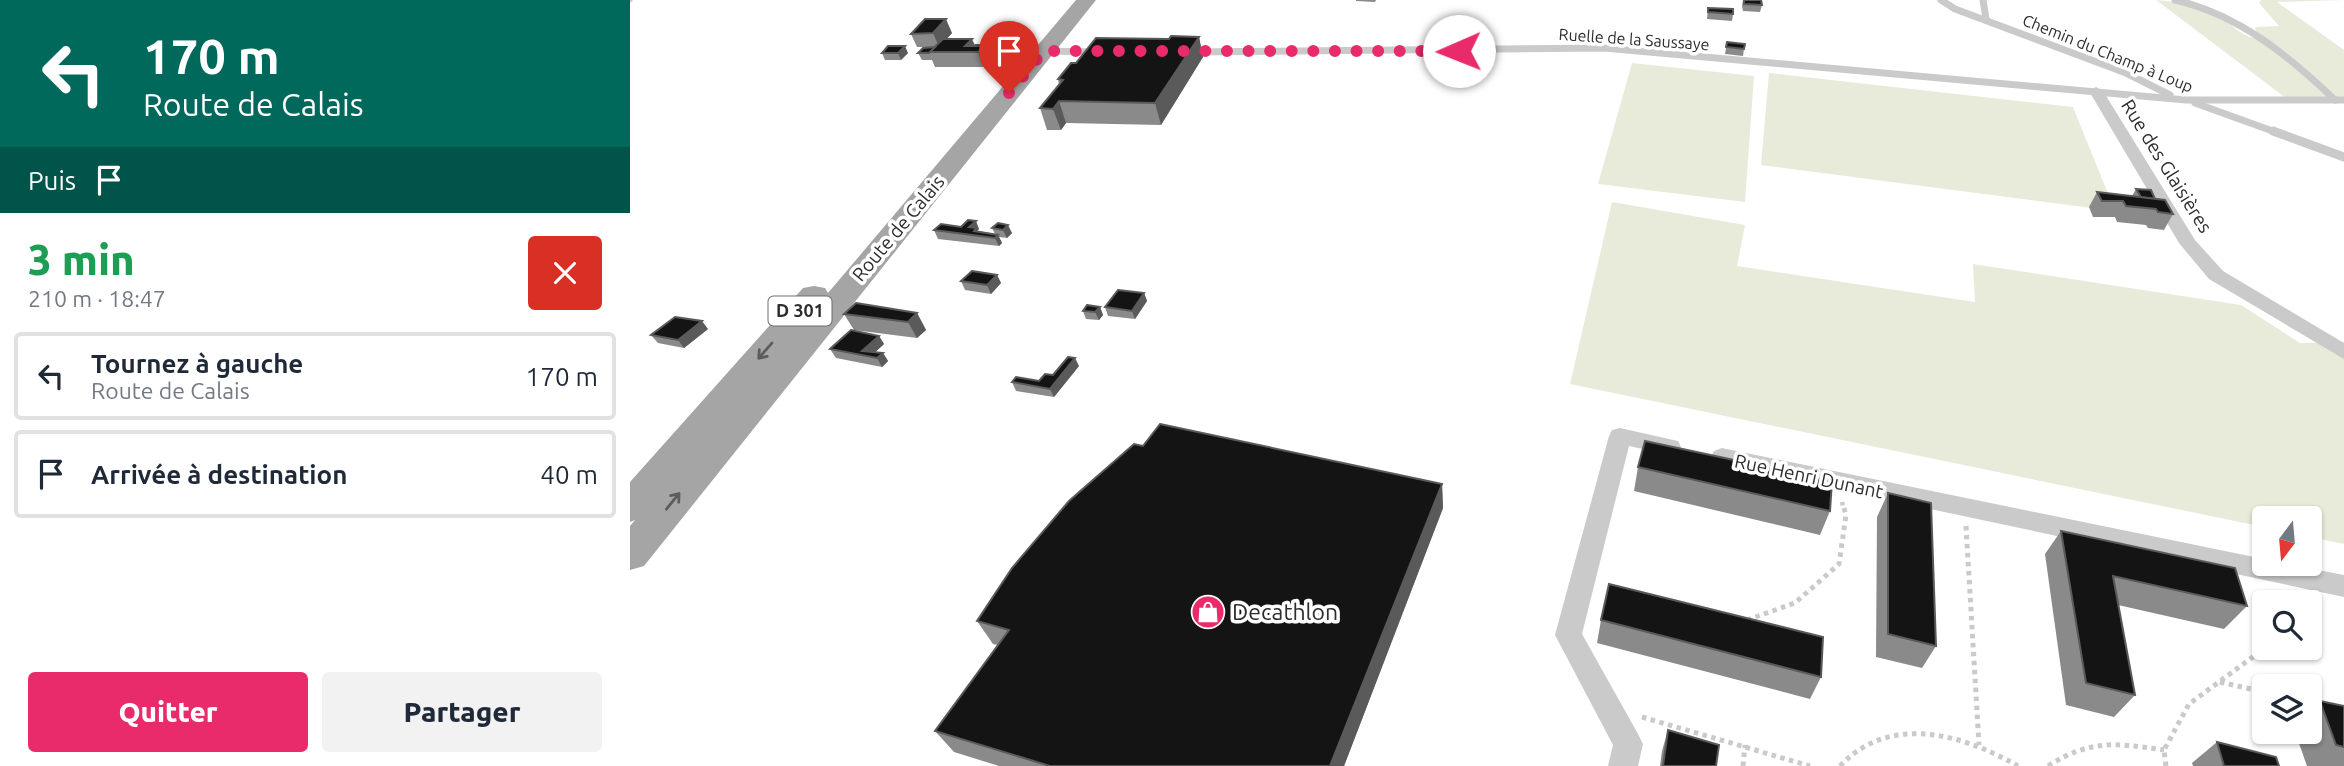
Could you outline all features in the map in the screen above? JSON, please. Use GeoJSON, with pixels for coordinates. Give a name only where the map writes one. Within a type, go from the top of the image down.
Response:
{"type":"FeatureCollection","features":[{"type":"Feature","properties":{"kind":"main road","name":"Route de Calais"},"geometry":{"type":"LineString","coordinates":[[630,507],[1068,0]]}},
{"type":"Feature","properties":{"kind":"main road","name":"Route de Calais"},"geometry":{"type":"LineString","coordinates":[[630,554],[1086,0]]}},
{"type":"Feature","properties":{"kind":"street","name":"Rue des Glaisières"},"geometry":{"type":"LineString","coordinates":[[2096,91],[2188,243],[2216,275],[2344,352]]}},
{"type":"Feature","properties":{"kind":"street","name":"Rue Henri Dunant"},"geometry":{"type":"LineString","coordinates":[[1623,766],[1628,744],[1568,635],[1620,436],[2344,586]]}},
{"type":"Feature","properties":{"kind":"lane","name":"Chemin du Champ à Loup"},"geometry":{"type":"LineString","coordinates":[[1941,0],[1955,9],[2126,73],[2162,93],[2344,157]]}},
{"type":"Feature","properties":{"kind":"lane"},"geometry":{"type":"LineString","coordinates":[[1983,0],[1986,19]]}},
{"type":"Feature","properties":{"kind":"lane"},"geometry":{"type":"LineString","coordinates":[[2175,0],[2205,6],[2229,18],[2312,76],[2339,100]]}},
{"type":"Feature","properties":{"kind":"lane","name":"Ruelle de la Saussaye"},"geometry":{"type":"LineString","coordinates":[[1188,52],[1604,48],[2186,100]]}},
{"type":"Feature","properties":{"kind":"lane"},"geometry":{"type":"LineString","coordinates":[[1044,51],[1110,52]]}},
{"type":"Feature","properties":{"kind":"lane"},"geometry":{"type":"LineString","coordinates":[[2186,100],[2339,100]]}},
{"type":"Feature","properties":{"kind":"path"},"geometry":{"type":"LineString","coordinates":[[1742,621],[1795,603],[1839,564],[1846,515],[1836,481]]}},
{"type":"Feature","properties":{"kind":"path"},"geometry":{"type":"LineString","coordinates":[[1965,508],[1979,745]]}},
{"type":"Feature","properties":{"kind":"path"},"geometry":{"type":"LineString","coordinates":[[2166,766],[2164,750],[2189,704],[2252,658]]}},
{"type":"Feature","properties":{"kind":"path"},"geometry":{"type":"LineString","coordinates":[[2219,682],[2252,689]]}},
{"type":"Feature","properties":{"kind":"path"},"geometry":{"type":"LineString","coordinates":[[1614,718],[1639,716],[1810,766]]}},
{"type":"Feature","properties":{"kind":"path"},"geometry":{"type":"LineString","coordinates":[[1840,766],[1859,748],[1895,735],[1936,734],[1979,745],[2018,766]]}},
{"type":"Feature","properties":{"kind":"path"},"geometry":{"type":"LineString","coordinates":[[2048,766],[2067,753],[2099,741],[2164,750]]}},
{"type":"Feature","properties":{"kind":"path"},"geometry":{"type":"LineString","coordinates":[[1743,766],[1745,745]]}},
{"type":"Feature","properties":{"kind":"green space"},"geometry":{"type":"Polygon","coordinates":[[[2156,0],[2201,7],[2220,16],[2245,35],[2257,38],[2255,27],[2279,26],[2259,3],[2261,0],[2344,0],[2277,2],[2344,50],[2344,97],[2286,98],[2156,0]]]}},
{"type":"Feature","properties":{"kind":"green space"},"geometry":{"type":"Polygon","coordinates":[[[1632,63],[1754,76],[1745,202],[1598,184],[1632,63]]]}},
{"type":"Feature","properties":{"kind":"green space"},"geometry":{"type":"Polygon","coordinates":[[[1769,73],[2073,107],[2115,211],[1761,165],[1769,73]]]}},
{"type":"Feature","properties":{"kind":"green space"},"geometry":{"type":"Polygon","coordinates":[[[1612,202],[1745,225],[1737,266],[1975,302],[1973,264],[2241,305],[2300,343],[2344,342],[2344,544],[2322,539],[2322,506],[2252,506],[2252,525],[1570,384],[1612,202]]]}},
{"type":"Feature","properties":{"kind":"building"},"geometry":{"type":"Polygon","coordinates":[[[1744,0],[1761,0],[1762,5],[1744,4],[1744,0]]]}},
{"type":"Feature","properties":{"kind":"building"},"geometry":{"type":"Polygon","coordinates":[[[1708,8],[1733,9],[1733,14],[1708,12],[1708,8]]]}},
{"type":"Feature","properties":{"kind":"building"},"geometry":{"type":"Polygon","coordinates":[[[925,19],[946,19],[933,33],[911,34],[925,19]]]}},
{"type":"Feature","properties":{"kind":"building"},"geometry":{"type":"Polygon","coordinates":[[[1171,36],[1199,37],[1155,103],[1059,101],[1053,109],[1040,108],[1063,80],[1058,79],[1071,63],[1076,63],[1096,38],[1169,39],[1171,36]]]}},
{"type":"Feature","properties":{"kind":"building"},"geometry":{"type":"Polygon","coordinates":[[[943,39],[972,39],[965,46],[984,46],[978,52],[929,52],[943,39]]]}},
{"type":"Feature","properties":{"kind":"building"},"geometry":{"type":"Polygon","coordinates":[[[1727,42],[1745,44],[1744,49],[1726,47],[1727,42]]]}},
{"type":"Feature","properties":{"kind":"building"},"geometry":{"type":"Polygon","coordinates":[[[975,45],[992,45],[987,53],[984,46],[975,45]]]}},
{"type":"Feature","properties":{"kind":"building"},"geometry":{"type":"Polygon","coordinates":[[[888,46],[905,46],[898,53],[882,53],[888,46]]]}},
{"type":"Feature","properties":{"kind":"building"},"geometry":{"type":"Polygon","coordinates":[[[935,47],[929,53],[918,53],[923,48],[935,47]]]}},
{"type":"Feature","properties":{"kind":"building"},"geometry":{"type":"Polygon","coordinates":[[[2136,189],[2151,190],[2155,199],[2141,197],[2136,189]]]}},
{"type":"Feature","properties":{"kind":"building"},"geometry":{"type":"Polygon","coordinates":[[[2097,192],[2165,200],[2173,214],[2126,206],[2123,201],[2102,201],[2097,192]]]}},
{"type":"Feature","properties":{"kind":"building"},"geometry":{"type":"Polygon","coordinates":[[[968,220],[976,221],[969,227],[976,228],[974,231],[998,235],[995,238],[934,230],[941,224],[961,227],[968,220]]]}},
{"type":"Feature","properties":{"kind":"building"},"geometry":{"type":"Polygon","coordinates":[[[998,223],[1008,225],[1003,230],[992,228],[998,223]]]}},
{"type":"Feature","properties":{"kind":"building"},"geometry":{"type":"Polygon","coordinates":[[[972,271],[997,275],[987,285],[961,281],[972,271]]]}},
{"type":"Feature","properties":{"kind":"building"},"geometry":{"type":"Polygon","coordinates":[[[1118,290],[1144,293],[1132,311],[1105,307],[1118,290]]]}},
{"type":"Feature","properties":{"kind":"building"},"geometry":{"type":"Polygon","coordinates":[[[856,303],[917,313],[908,322],[844,314],[856,303]]]}},
{"type":"Feature","properties":{"kind":"building"},"geometry":{"type":"Polygon","coordinates":[[[1087,305],[1100,307],[1095,312],[1083,311],[1087,305]]]}},
{"type":"Feature","properties":{"kind":"building"},"geometry":{"type":"Polygon","coordinates":[[[675,317],[702,321],[678,340],[651,335],[675,317]]]}},
{"type":"Feature","properties":{"kind":"building"},"geometry":{"type":"Polygon","coordinates":[[[851,330],[879,336],[862,351],[883,353],[877,358],[830,349],[851,330]]]}},
{"type":"Feature","properties":{"kind":"building"},"geometry":{"type":"Polygon","coordinates":[[[1068,357],[1075,358],[1050,389],[1012,382],[1016,377],[1039,381],[1045,374],[1053,375],[1068,357]]]}},
{"type":"Feature","properties":{"kind":"building","name":"Decathlon"},"geometry":{"type":"Polygon","coordinates":[[[1160,424],[1442,484],[1330,766],[1050,766],[935,731],[1009,630],[977,621],[1012,568],[1069,501],[1134,444],[1143,446],[1160,424]]]}},
{"type":"Feature","properties":{"kind":"building"},"geometry":{"type":"Polygon","coordinates":[[[1645,441],[1832,481],[1830,511],[1638,467],[1645,441]]]}},
{"type":"Feature","properties":{"kind":"building"},"geometry":{"type":"Polygon","coordinates":[[[1888,493],[1931,503],[1936,646],[1888,634],[1888,493]]]}},
{"type":"Feature","properties":{"kind":"building"},"geometry":{"type":"Polygon","coordinates":[[[2061,531],[2235,568],[2247,606],[2113,576],[2135,695],[2086,683],[2061,531]]]}},
{"type":"Feature","properties":{"kind":"building"},"geometry":{"type":"Polygon","coordinates":[[[1609,584],[1823,637],[1821,677],[1601,620],[1609,584]]]}},
{"type":"Feature","properties":{"kind":"building"},"geometry":{"type":"Polygon","coordinates":[[[2322,701],[2344,706],[2344,747],[2336,745],[2322,701]]]}},
{"type":"Feature","properties":{"kind":"building"},"geometry":{"type":"Polygon","coordinates":[[[1668,730],[1719,745],[1716,766],[1663,766],[1668,730]]]}},
{"type":"Feature","properties":{"kind":"building"},"geometry":{"type":"Polygon","coordinates":[[[2217,742],[2276,757],[2279,766],[2224,766],[2217,742]]]}},
{"type":"Feature","properties":{"kind":"place","name":"Decathlon"},"geometry":{"type":"Point","coordinates":[1208,612]}},
{"type":"Feature","properties":{"kind":"route"},"geometry":{"type":"LineString","coordinates":[[1009,93],[1044,51],[1459,51]]}}]}
